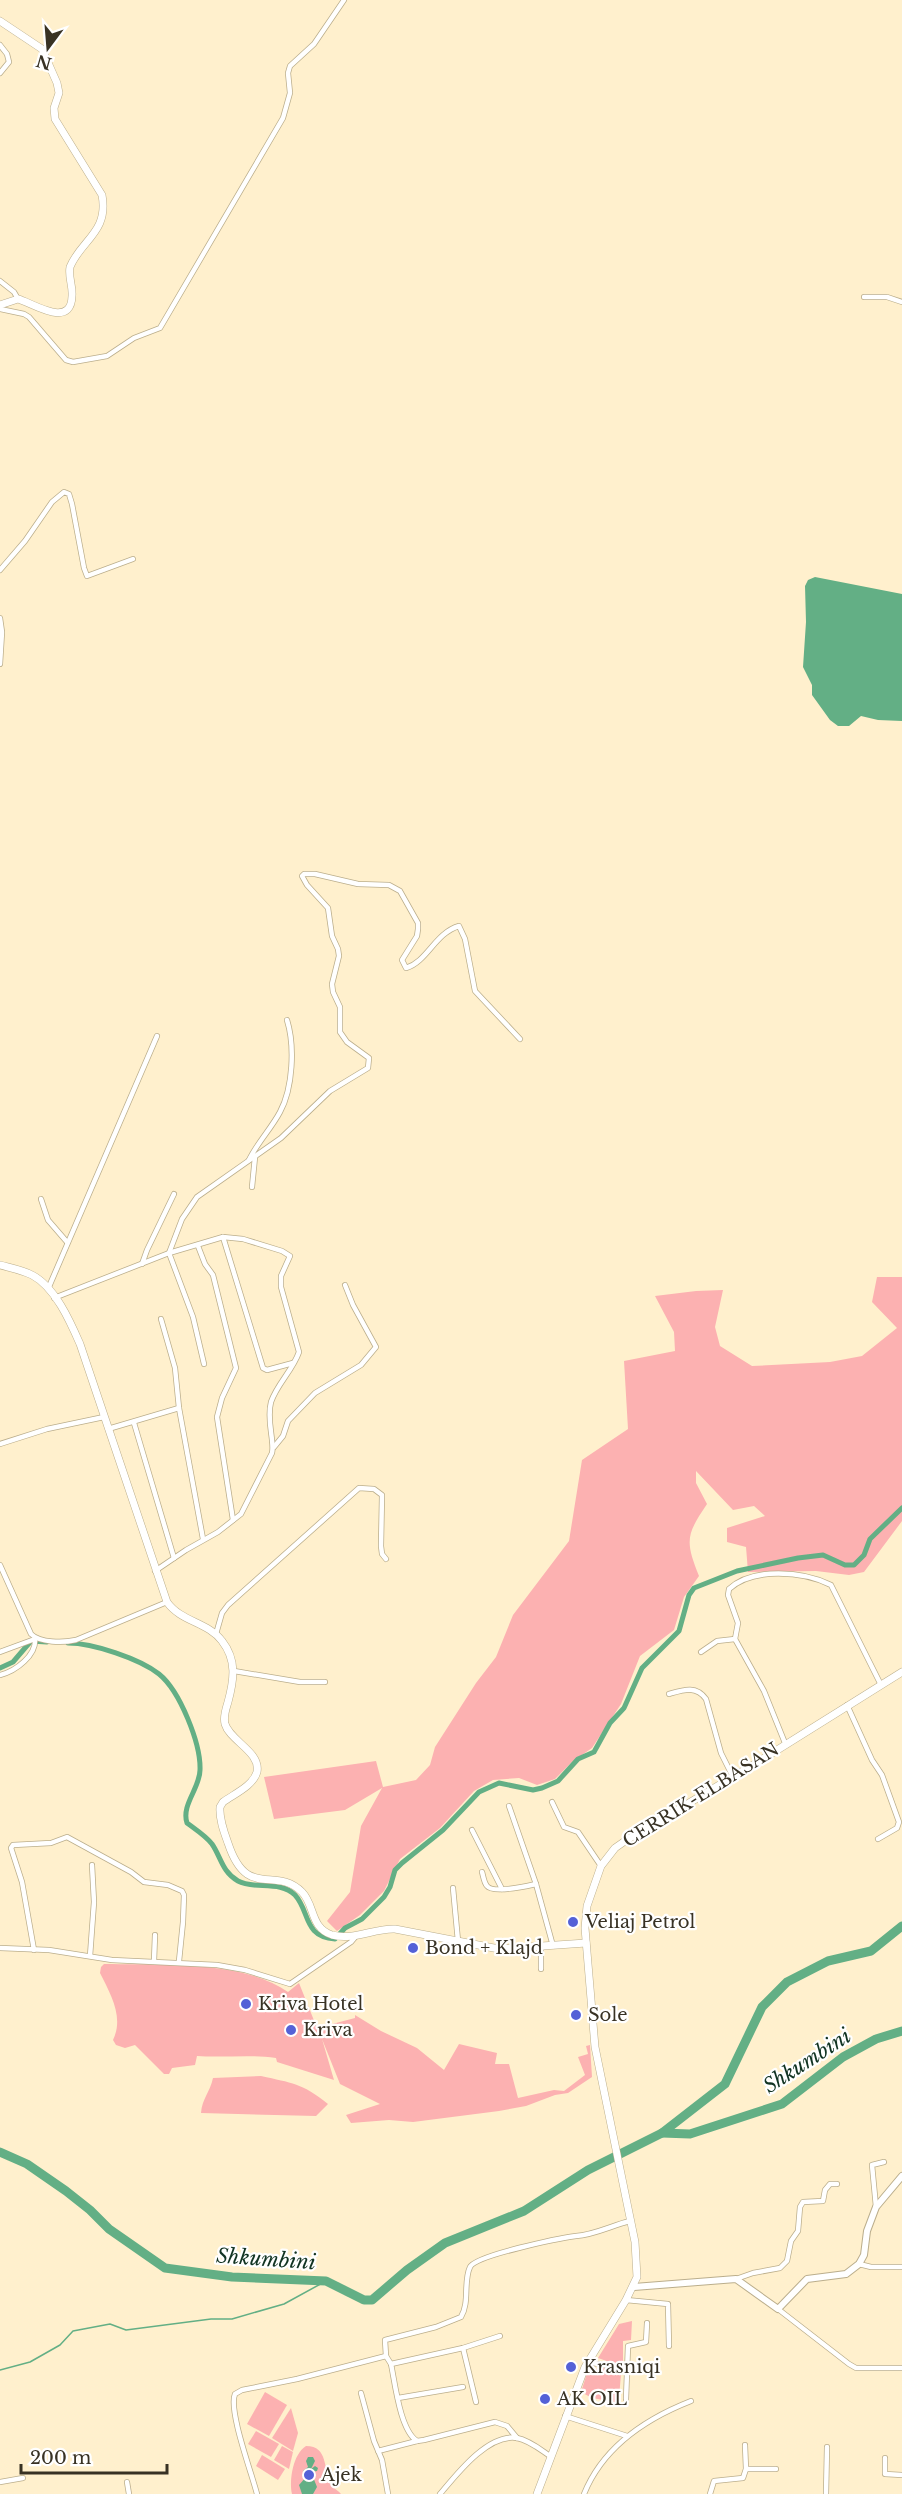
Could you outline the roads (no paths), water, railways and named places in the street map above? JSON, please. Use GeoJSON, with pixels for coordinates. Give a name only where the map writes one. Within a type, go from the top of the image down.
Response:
{"type":"FeatureCollection","features":[{"type":"Feature","properties":{"kind":"main road"},"geometry":{"type":"LineString","coordinates":[[0,21],[42,48],[59,93],[54,108],[55,119],[102,195],[104,205],[93,237],[70,267],[72,295],[70,305],[65,310],[52,313],[18,299],[0,307]]}},
{"type":"Feature","properties":{"kind":"main road"},"geometry":{"type":"LineString","coordinates":[[0,1265],[30,1274],[48,1289],[54,1298],[80,1344],[166,1602],[175,1612],[216,1634],[224,1644],[234,1671],[234,1682],[224,1716],[225,1723],[232,1736],[255,1759],[257,1765],[254,1778],[223,1802],[220,1807],[223,1828],[234,1859],[251,1876],[285,1883],[300,1890],[307,1899],[317,1924],[322,1930],[338,1936],[356,1936],[378,1930],[395,1929],[499,1949],[586,1943]]}},
{"type":"Feature","properties":{"kind":"main road","name":"CERRIK-ELBASAN"},"geometry":{"type":"LineString","coordinates":[[630,2221],[595,2047],[586,1943],[587,1905],[601,1866],[615,1848],[625,1841],[902,1672]]}},
{"type":"Feature","properties":{"kind":"main road"},"geometry":{"type":"LineString","coordinates":[[537,2494],[587,2362],[634,2287],[638,2259],[630,2221]]}},
{"type":"Feature","properties":{"kind":"street"},"geometry":{"type":"LineString","coordinates":[[0,307],[29,317],[66,360],[73,362],[107,356],[134,338],[160,328],[282,118],[290,93],[288,73],[290,66],[314,44],[344,0]]}},
{"type":"Feature","properties":{"kind":"street"},"geometry":{"type":"LineString","coordinates":[[0,45],[9,58],[8,66],[0,73]]}},
{"type":"Feature","properties":{"kind":"street"},"geometry":{"type":"LineString","coordinates":[[0,280],[14,292],[18,299]]}},
{"type":"Feature","properties":{"kind":"street"},"geometry":{"type":"LineString","coordinates":[[864,297],[887,297],[902,302]]}},
{"type":"Feature","properties":{"kind":"street"},"geometry":{"type":"LineString","coordinates":[[0,570],[25,541],[52,502],[64,492],[69,494],[72,504],[87,576],[133,559]]}},
{"type":"Feature","properties":{"kind":"street"},"geometry":{"type":"LineString","coordinates":[[0,618],[2,632],[0,664]]}},
{"type":"Feature","properties":{"kind":"street"},"geometry":{"type":"LineString","coordinates":[[204,1364],[193,1317],[169,1253],[182,1219],[197,1197],[281,1138],[330,1091],[368,1068],[370,1063],[369,1058],[347,1042],[340,1032],[340,1007],[332,984],[339,956],[338,949],[332,936],[328,908],[302,876],[315,874],[358,884],[389,885],[400,891],[418,923],[417,936],[402,960],[406,968],[413,965],[444,933],[459,926],[465,939],[474,991],[519,1039]]}},
{"type":"Feature","properties":{"kind":"street"},"geometry":{"type":"LineString","coordinates":[[249,1160],[284,1104],[292,1054],[292,1035],[287,1020]]}},
{"type":"Feature","properties":{"kind":"street"},"geometry":{"type":"LineString","coordinates":[[48,1289],[157,1036]]}},
{"type":"Feature","properties":{"kind":"street"},"geometry":{"type":"LineString","coordinates":[[252,1187],[255,1157]]}},
{"type":"Feature","properties":{"kind":"street"},"geometry":{"type":"LineString","coordinates":[[142,1264],[174,1194]]}},
{"type":"Feature","properties":{"kind":"street"},"geometry":{"type":"LineString","coordinates":[[41,1199],[48,1220],[67,1242]]}},
{"type":"Feature","properties":{"kind":"street"},"geometry":{"type":"LineString","coordinates":[[54,1298],[169,1253],[223,1238],[243,1239],[282,1251],[290,1256],[281,1276],[281,1287],[299,1352],[272,1400],[269,1411],[269,1433],[274,1447]]}},
{"type":"Feature","properties":{"kind":"street"},"geometry":{"type":"LineString","coordinates":[[223,1238],[263,1368],[267,1370],[293,1363]]}},
{"type":"Feature","properties":{"kind":"street"},"geometry":{"type":"LineString","coordinates":[[198,1246],[205,1264],[213,1275],[236,1368],[222,1398],[217,1417],[233,1520]]}},
{"type":"Feature","properties":{"kind":"street"},"geometry":{"type":"LineString","coordinates":[[155,1572],[203,1539],[218,1532],[241,1514],[274,1447],[283,1436],[294,1414],[315,1393],[361,1365],[376,1347],[345,1285]]}},
{"type":"Feature","properties":{"kind":"street"},"geometry":{"type":"LineString","coordinates":[[161,1319],[176,1368],[179,1408],[203,1539]]}},
{"type":"Feature","properties":{"kind":"street"},"geometry":{"type":"LineString","coordinates":[[108,1429],[179,1408]]}},
{"type":"Feature","properties":{"kind":"street"},"geometry":{"type":"LineString","coordinates":[[0,1444],[57,1426],[104,1417]]}},
{"type":"Feature","properties":{"kind":"street"},"geometry":{"type":"LineString","coordinates":[[134,1423],[174,1558]]}},
{"type":"Feature","properties":{"kind":"street"},"geometry":{"type":"LineString","coordinates":[[216,1634],[225,1608],[359,1488],[374,1489],[382,1495],[381,1546],[382,1554],[386,1559]]}},
{"type":"Feature","properties":{"kind":"street"},"geometry":{"type":"LineString","coordinates":[[0,1565],[35,1641]]}},
{"type":"Feature","properties":{"kind":"street"},"geometry":{"type":"LineString","coordinates":[[785,1743],[764,1691],[735,1639],[738,1623],[728,1595],[732,1586],[739,1582],[772,1574],[806,1576],[831,1585],[881,1685]]}},
{"type":"Feature","properties":{"kind":"street"},"geometry":{"type":"LineString","coordinates":[[0,1652],[35,1641],[70,1641],[166,1602]]}},
{"type":"Feature","properties":{"kind":"street"},"geometry":{"type":"LineString","coordinates":[[701,1652],[717,1641],[735,1639]]}},
{"type":"Feature","properties":{"kind":"street"},"geometry":{"type":"LineString","coordinates":[[0,1675],[17,1668],[35,1641]]}},
{"type":"Feature","properties":{"kind":"street"},"geometry":{"type":"LineString","coordinates":[[234,1671],[300,1682],[325,1682]]}},
{"type":"Feature","properties":{"kind":"street"},"geometry":{"type":"LineString","coordinates":[[669,1694],[689,1689],[702,1693],[706,1699],[721,1753],[733,1777]]}},
{"type":"Feature","properties":{"kind":"street"},"geometry":{"type":"LineString","coordinates":[[847,1705],[872,1760],[882,1775],[899,1822],[897,1828],[878,1839]]}},
{"type":"Feature","properties":{"kind":"street"},"geometry":{"type":"LineString","coordinates":[[552,1802],[564,1827],[578,1832],[601,1866]]}},
{"type":"Feature","properties":{"kind":"street"},"geometry":{"type":"LineString","coordinates":[[509,1806],[537,1884],[553,1946]]}},
{"type":"Feature","properties":{"kind":"street"},"geometry":{"type":"LineString","coordinates":[[472,1830],[502,1889]]}},
{"type":"Feature","properties":{"kind":"street"},"geometry":{"type":"LineString","coordinates":[[34,1950],[22,1882],[11,1848],[13,1845],[51,1843],[67,1837],[128,1870],[144,1882],[168,1885],[182,1892],[184,1895],[183,1922],[178,1961]]}},
{"type":"Feature","properties":{"kind":"street"},"geometry":{"type":"LineString","coordinates":[[90,1956],[94,1902],[92,1865]]}},
{"type":"Feature","properties":{"kind":"street"},"geometry":{"type":"LineString","coordinates":[[482,1872],[487,1887],[502,1889],[537,1884]]}},
{"type":"Feature","properties":{"kind":"street"},"geometry":{"type":"LineString","coordinates":[[453,1888],[458,1941]]}},
{"type":"Feature","properties":{"kind":"street"},"geometry":{"type":"LineString","coordinates":[[154,1961],[155,1935]]}},
{"type":"Feature","properties":{"kind":"street"},"geometry":{"type":"LineString","coordinates":[[0,1948],[112,1960],[178,1961],[227,1966],[290,1984],[351,1942],[356,1936]]}},
{"type":"Feature","properties":{"kind":"street"},"geometry":{"type":"LineString","coordinates":[[541,1947],[541,1969]]}},
{"type":"Feature","properties":{"kind":"street"},"geometry":{"type":"LineString","coordinates":[[876,2207],[872,2165],[884,2162]]}},
{"type":"Feature","properties":{"kind":"street"},"geometry":{"type":"LineString","coordinates":[[778,2309],[807,2279],[846,2274],[858,2264],[864,2255],[867,2231],[876,2207],[902,2176]]}},
{"type":"Feature","properties":{"kind":"street"},"geometry":{"type":"LineString","coordinates":[[634,2287],[736,2279],[780,2268],[787,2262],[791,2241],[798,2231],[800,2207],[803,2202],[823,2201],[825,2190],[830,2184],[837,2184]]}},
{"type":"Feature","properties":{"kind":"street"},"geometry":{"type":"LineString","coordinates":[[417,2441],[406,2426],[391,2364],[386,2356],[384,2342],[386,2339],[436,2328],[461,2317],[470,2268],[474,2263],[502,2252],[578,2236],[630,2221]]}},
{"type":"Feature","properties":{"kind":"street"},"geometry":{"type":"LineString","coordinates":[[858,2264],[871,2267],[902,2267]]}},
{"type":"Feature","properties":{"kind":"street"},"geometry":{"type":"LineString","coordinates":[[736,2279],[856,2368],[902,2368]]}},
{"type":"Feature","properties":{"kind":"street"},"geometry":{"type":"LineString","coordinates":[[626,2300],[668,2304],[669,2346]]}},
{"type":"Feature","properties":{"kind":"street"},"geometry":{"type":"LineString","coordinates":[[626,2399],[628,2346],[646,2342],[647,2323]]}},
{"type":"Feature","properties":{"kind":"street"},"geometry":{"type":"LineString","coordinates":[[391,2364],[463,2348],[500,2336]]}},
{"type":"Feature","properties":{"kind":"street"},"geometry":{"type":"LineString","coordinates":[[463,2348],[476,2402]]}},
{"type":"Feature","properties":{"kind":"street"},"geometry":{"type":"LineString","coordinates":[[257,2494],[243,2442],[236,2426],[232,2402],[235,2394],[242,2390],[297,2379],[386,2356]]}},
{"type":"Feature","properties":{"kind":"street"},"geometry":{"type":"LineString","coordinates":[[587,2362],[627,2369]]}},
{"type":"Feature","properties":{"kind":"street"},"geometry":{"type":"LineString","coordinates":[[398,2398],[463,2387]]}},
{"type":"Feature","properties":{"kind":"street"},"geometry":{"type":"LineString","coordinates":[[361,2393],[388,2494]]}},
{"type":"Feature","properties":{"kind":"street"},"geometry":{"type":"LineString","coordinates":[[584,2494],[598,2468],[627,2436],[655,2417],[691,2401]]}},
{"type":"Feature","properties":{"kind":"street"},"geometry":{"type":"LineString","coordinates":[[565,2416],[627,2436]]}},
{"type":"Feature","properties":{"kind":"street"},"geometry":{"type":"LineString","coordinates":[[378,2451],[495,2422],[507,2426],[517,2438],[550,2456]]}},
{"type":"Feature","properties":{"kind":"street"},"geometry":{"type":"LineString","coordinates":[[440,2494],[463,2466],[479,2452],[495,2443],[517,2438]]}},
{"type":"Feature","properties":{"kind":"street"},"geometry":{"type":"LineString","coordinates":[[710,2494],[714,2481],[744,2478],[745,2445]]}},
{"type":"Feature","properties":{"kind":"street"},"geometry":{"type":"LineString","coordinates":[[826,2494],[827,2447]]}},
{"type":"Feature","properties":{"kind":"street"},"geometry":{"type":"LineString","coordinates":[[885,2458],[885,2474],[902,2475]]}},
{"type":"Feature","properties":{"kind":"street"},"geometry":{"type":"LineString","coordinates":[[746,2469],[776,2469]]}},
{"type":"Feature","properties":{"kind":"street"},"geometry":{"type":"LineString","coordinates":[[0,2482],[23,2478]]}},
{"type":"Feature","properties":{"kind":"street"},"geometry":{"type":"LineString","coordinates":[[127,2482],[129,2494]]}},
{"type":"Feature","properties":{"kind":"waterway"},"geometry":{"type":"LineString","coordinates":[[68,1643],[103,1649],[128,1658],[151,1668],[167,1682],[188,1719],[199,1759],[199,1777],[186,1810],[187,1823],[210,1841],[225,1869],[238,1881],[244,1884],[275,1886],[289,1890],[300,1901],[317,1934],[335,1939],[345,1928],[362,1919],[384,1897],[395,1870],[443,1830],[479,1792],[499,1783],[533,1790],[542,1788],[558,1781],[578,1759],[594,1752],[610,1723],[624,1708],[642,1668],[679,1631],[689,1595],[694,1588],[737,1571],[798,1558],[823,1555],[845,1565],[854,1565],[864,1555],[870,1539],[902,1508]]}},
{"type":"Feature","properties":{"kind":"waterway"},"geometry":{"type":"LineString","coordinates":[[0,1668],[13,1662],[31,1641],[47,1642]]}},
{"type":"Feature","properties":{"kind":"waterway","name":"Shkumbini"},"geometry":{"type":"LineString","coordinates":[[0,2152],[27,2164],[66,2191],[109,2229],[165,2268],[232,2277],[326,2281],[364,2300],[372,2300],[407,2270],[445,2243],[524,2211],[588,2170],[662,2133],[725,2084],[762,2007],[787,1982],[828,1961],[871,1951],[902,1926]]}},
{"type":"Feature","properties":{"kind":"waterway","name":"Shkumbini"},"geometry":{"type":"LineString","coordinates":[[662,2133],[690,2134],[782,2104],[843,2057],[876,2039],[902,2031]]}},
{"type":"Feature","properties":{"kind":"waterway"},"geometry":{"type":"LineString","coordinates":[[0,2370],[30,2362],[60,2345],[73,2331],[110,2324],[126,2330],[211,2319],[232,2319],[284,2304],[326,2281]]}},
{"type":"Feature","properties":{"kind":"place","name":"Veliaj Petrol"},"geometry":{"type":"Point","coordinates":[573,1922]}},
{"type":"Feature","properties":{"kind":"place","name":"Bond + Klajd"},"geometry":{"type":"Point","coordinates":[413,1948]}},
{"type":"Feature","properties":{"kind":"place","name":"Kriva Hotel"},"geometry":{"type":"Point","coordinates":[246,2004]}},
{"type":"Feature","properties":{"kind":"place","name":"Sole"},"geometry":{"type":"Point","coordinates":[576,2015]}},
{"type":"Feature","properties":{"kind":"place","name":"Kriva"},"geometry":{"type":"Point","coordinates":[291,2030]}},
{"type":"Feature","properties":{"kind":"place","name":"Krasniqi"},"geometry":{"type":"Point","coordinates":[571,2367]}},
{"type":"Feature","properties":{"kind":"place","name":"AK OIL"},"geometry":{"type":"Point","coordinates":[545,2399]}},
{"type":"Feature","properties":{"kind":"place","name":"Ajek"},"geometry":{"type":"Point","coordinates":[309,2475]}}]}
